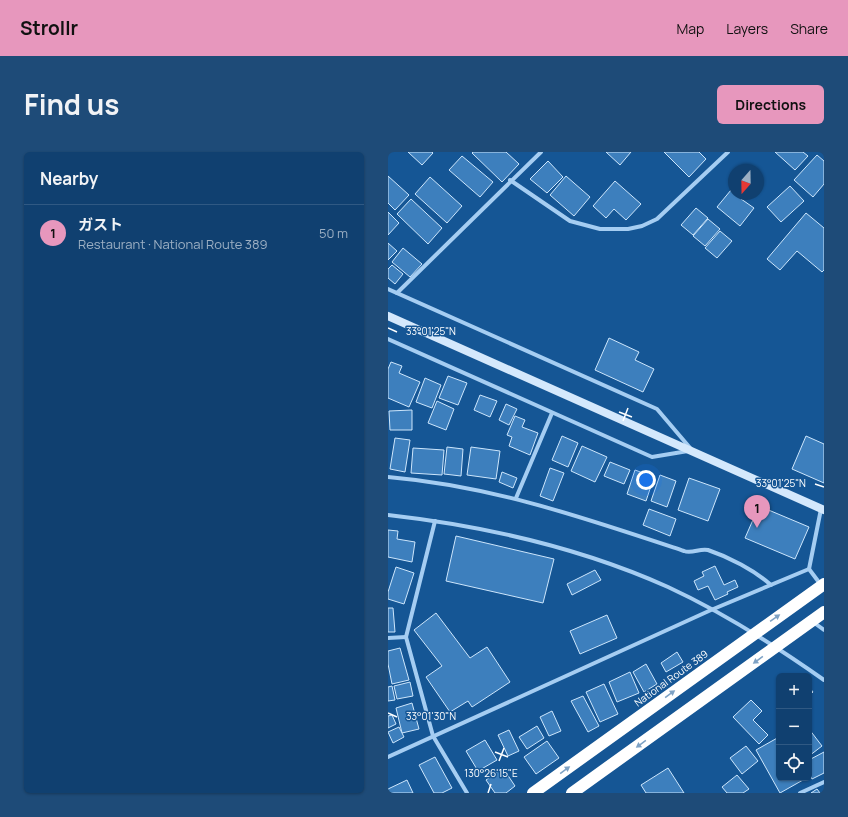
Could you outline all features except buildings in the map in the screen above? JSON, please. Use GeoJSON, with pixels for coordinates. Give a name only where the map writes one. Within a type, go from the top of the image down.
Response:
{"type":"FeatureCollection","features":[{"type":"Feature","properties":{"kind":"highway","name":"National Route 389"},"geometry":{"type":"LineString","coordinates":[[533,793],[823,585]]}},
{"type":"Feature","properties":{"kind":"highway"},"geometry":{"type":"LineString","coordinates":[[572,793],[824,612]]}},
{"type":"Feature","properties":{"kind":"street"},"geometry":{"type":"LineString","coordinates":[[397,293],[510,180],[541,152]]}},
{"type":"Feature","properties":{"kind":"street"},"geometry":{"type":"LineString","coordinates":[[510,180],[570,221],[600,229],[628,229],[642,226],[657,219],[728,152]]}},
{"type":"Feature","properties":{"kind":"street"},"geometry":{"type":"LineString","coordinates":[[388,289],[657,409],[692,451]]}},
{"type":"Feature","properties":{"kind":"street"},"geometry":{"type":"LineString","coordinates":[[388,316],[822,510],[809,569]]}},
{"type":"Feature","properties":{"kind":"street"},"geometry":{"type":"LineString","coordinates":[[388,339],[652,457],[692,451]]}},
{"type":"Feature","properties":{"kind":"street"},"geometry":{"type":"LineString","coordinates":[[516,498],[552,413]]}},
{"type":"Feature","properties":{"kind":"street"},"geometry":{"type":"LineString","coordinates":[[388,477],[415,479],[498,493],[611,526],[687,552],[706,550],[757,572],[771,585]]}},
{"type":"Feature","properties":{"kind":"street"},"geometry":{"type":"LineString","coordinates":[[388,515],[435,520],[541,542],[609,564],[669,588],[711,610],[776,647],[824,680]]}},
{"type":"Feature","properties":{"kind":"street"},"geometry":{"type":"LineString","coordinates":[[435,520],[406,636],[433,736],[467,793]]}},
{"type":"Feature","properties":{"kind":"street"},"geometry":{"type":"LineString","coordinates":[[388,757],[711,610],[809,569]]}},
{"type":"Feature","properties":{"kind":"street"},"geometry":{"type":"LineString","coordinates":[[809,569],[823,585]]}},
{"type":"Feature","properties":{"kind":"street"},"geometry":{"type":"LineString","coordinates":[[812,622],[824,630]]}},
{"type":"Feature","properties":{"kind":"street"},"geometry":{"type":"LineString","coordinates":[[388,638],[406,636]]}},
{"type":"Feature","properties":{"kind":"street"},"geometry":{"type":"LineString","coordinates":[[800,793],[824,782]]}},
{"type":"Feature","properties":{"kind":"place","name":"ガスト"},"geometry":{"type":"Point","coordinates":[757,528]}}]}
